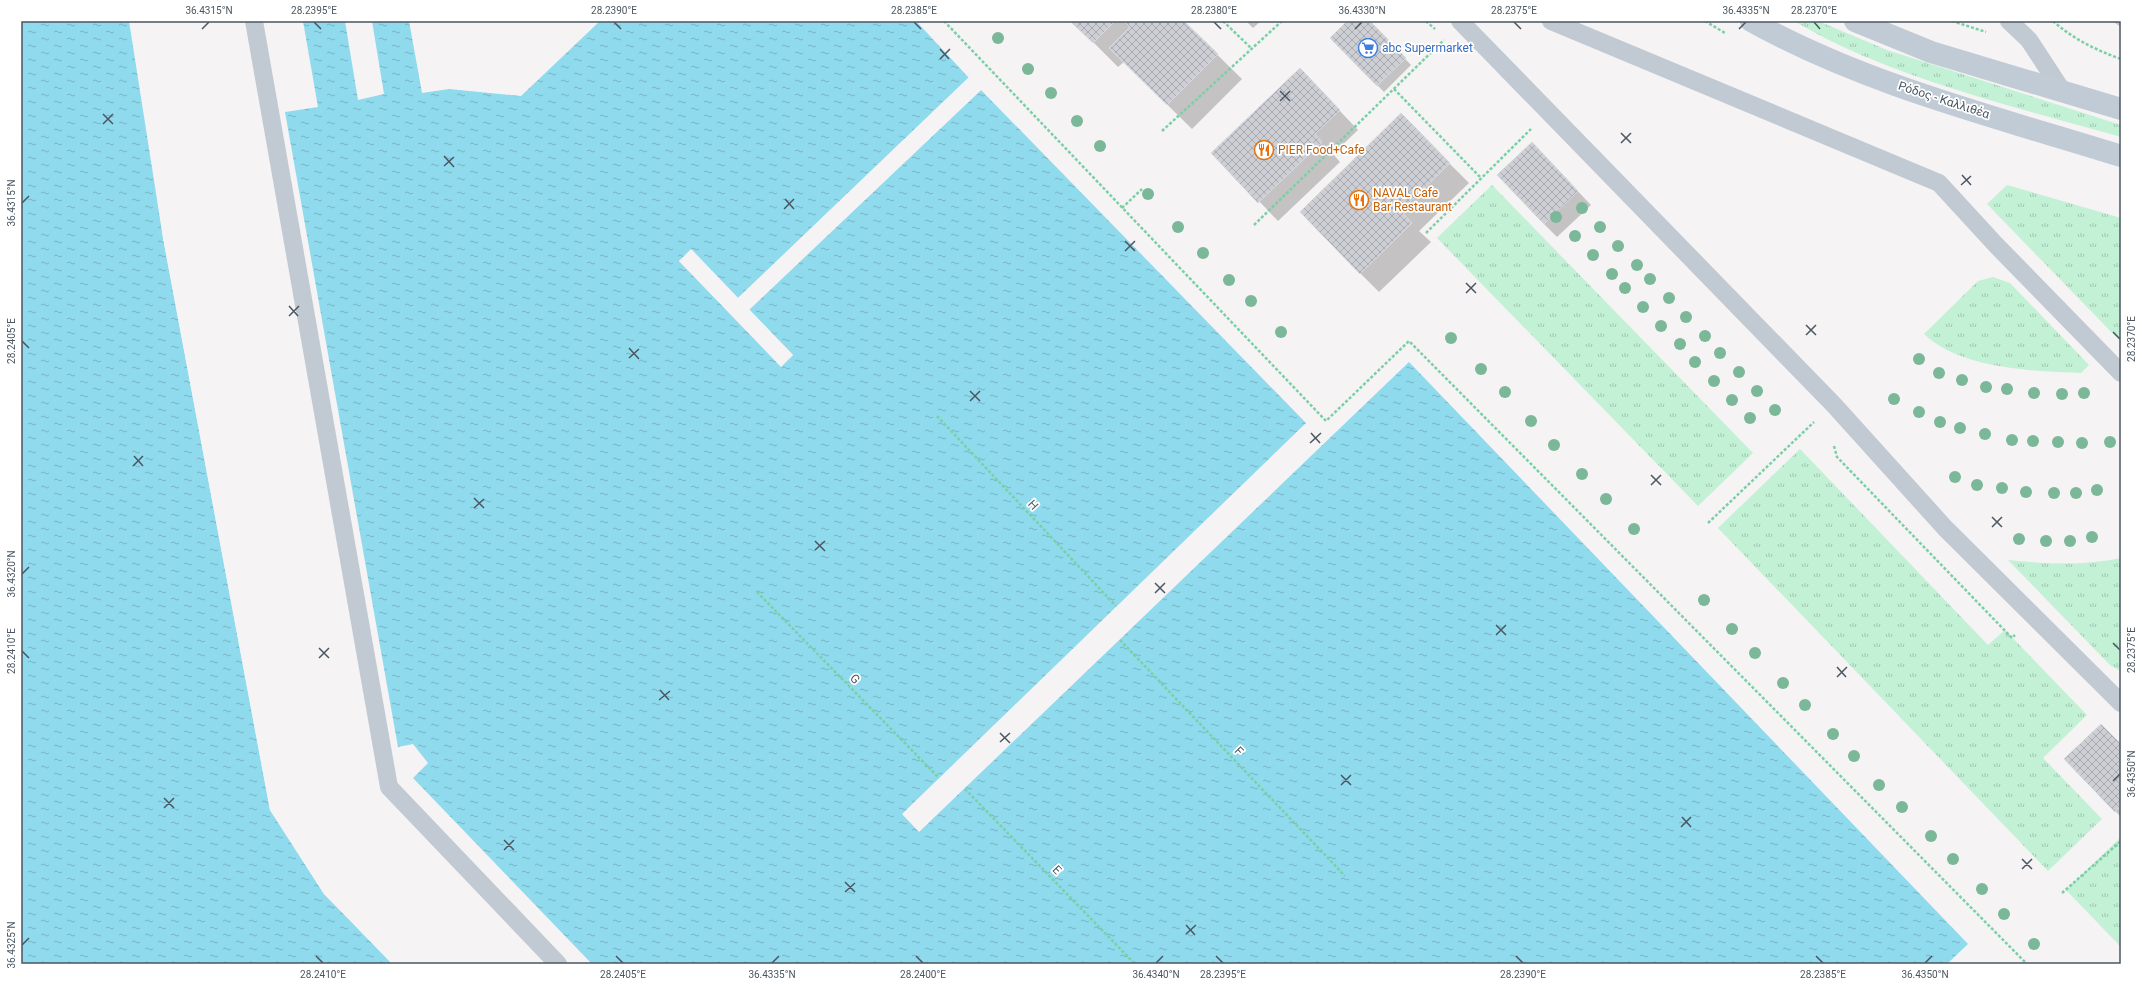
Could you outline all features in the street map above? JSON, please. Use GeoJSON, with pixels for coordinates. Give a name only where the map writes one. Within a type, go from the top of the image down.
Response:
{"type":"FeatureCollection","features":[{"type":"Feature","properties":{"kind":"main road","name":"Ρόδος - Καλλιθέα"},"geometry":{"type":"LineString","coordinates":[[1751,21],[1823,56],[1919,95],[2121,156]]}},
{"type":"Feature","properties":{"kind":"main road"},"geometry":{"type":"LineString","coordinates":[[1855,21],[1932,52],[2121,109]]}},
{"type":"Feature","properties":{"kind":"lane"},"geometry":{"type":"LineString","coordinates":[[254,21],[389,787],[558,964]]}},
{"type":"Feature","properties":{"kind":"lane"},"geometry":{"type":"LineString","coordinates":[[1460,21],[1834,405],[1945,528],[2121,703]]}},
{"type":"Feature","properties":{"kind":"lane"},"geometry":{"type":"LineString","coordinates":[[1551,21],[1939,183],[1996,245],[2121,373]]}},
{"type":"Feature","properties":{"kind":"lane"},"geometry":{"type":"LineString","coordinates":[[2009,21],[2029,40],[2063,92]]}},
{"type":"Feature","properties":{"kind":"path"},"geometry":{"type":"LineString","coordinates":[[944,21],[1326,421],[1409,341],[2026,964]]}},
{"type":"Feature","properties":{"kind":"path"},"geometry":{"type":"LineString","coordinates":[[1223,21],[1252,49]]}},
{"type":"Feature","properties":{"kind":"path"},"geometry":{"type":"LineString","coordinates":[[1162,131],[1282,21]]}},
{"type":"Feature","properties":{"kind":"path"},"geometry":{"type":"LineString","coordinates":[[2053,21],[2065,31],[2096,50],[2121,59]]}},
{"type":"Feature","properties":{"kind":"path"},"geometry":{"type":"LineString","coordinates":[[1254,225],[1446,38]]}},
{"type":"Feature","properties":{"kind":"path"},"geometry":{"type":"LineString","coordinates":[[1394,89],[1481,178]]}},
{"type":"Feature","properties":{"kind":"path"},"geometry":{"type":"LineString","coordinates":[[1426,233],[1534,126]]}},
{"type":"Feature","properties":{"kind":"path"},"geometry":{"type":"LineString","coordinates":[[1122,208],[1142,189]]}},
{"type":"Feature","properties":{"kind":"path"},"geometry":{"type":"LineString","coordinates":[[1708,523],[1834,405]]}},
{"type":"Feature","properties":{"kind":"path","name":"H"},"geometry":{"type":"LineString","coordinates":[[937,416],[1116,606]]}},
{"type":"Feature","properties":{"kind":"path","name":"G"},"geometry":{"type":"LineString","coordinates":[[757,592],[939,778]]}},
{"type":"Feature","properties":{"kind":"path","name":"F"},"geometry":{"type":"LineString","coordinates":[[1120,640],[1345,876]]}},
{"type":"Feature","properties":{"kind":"path","name":"E"},"geometry":{"type":"LineString","coordinates":[[965,789],[1135,964]]}},
{"type":"Feature","properties":{"kind":"path"},"geometry":{"type":"LineString","coordinates":[[2062,894],[2121,841]]}},
{"type":"Feature","properties":{"kind":"green space"},"geometry":{"type":"Polygon","coordinates":[[[1794,21],[1818,21],[1887,50],[2121,125],[2121,137],[1978,97],[1907,73],[1839,45],[1794,21]]]}},
{"type":"Feature","properties":{"kind":"green space"},"geometry":{"type":"Polygon","coordinates":[[[1492,185],[1753,453],[1698,506],[1437,238],[1492,185]]]}},
{"type":"Feature","properties":{"kind":"green space"},"geometry":{"type":"Polygon","coordinates":[[[2007,185],[2121,218],[2121,342],[1987,204],[2007,185]]]}},
{"type":"Feature","properties":{"kind":"green space"},"geometry":{"type":"Polygon","coordinates":[[[1993,277],[2010,283],[2089,365],[2081,373],[2020,369],[1977,361],[1957,355],[1939,346],[1924,334],[1978,281],[1993,277]]]}},
{"type":"Feature","properties":{"kind":"green space"},"geometry":{"type":"Polygon","coordinates":[[[1800,449],[1988,645],[2005,630],[2087,715],[2043,758],[2102,819],[2048,871],[1718,528],[1800,449]]]}},
{"type":"Feature","properties":{"kind":"green space"},"geometry":{"type":"Polygon","coordinates":[[[2121,558],[2121,671],[2111,666],[2008,560],[2064,564],[2107,561],[2121,558]]]}},
{"type":"Feature","properties":{"kind":"green space"},"geometry":{"type":"Polygon","coordinates":[[[2121,837],[2121,947],[2066,890],[2121,837]]]}},
{"type":"Feature","properties":{"kind":"water"},"geometry":{"type":"Polygon","coordinates":[[[21,21],[133,21],[163,238],[270,810],[324,894],[392,964],[21,964],[21,21]]]}},
{"type":"Feature","properties":{"kind":"water"},"geometry":{"type":"Polygon","coordinates":[[[303,21],[345,21],[358,100],[384,94],[372,21],[409,21],[422,93],[449,89],[521,96],[600,21],[916,21],[969,78],[738,298],[692,250],[679,261],[781,366],[793,355],[749,310],[981,90],[1306,423],[902,814],[919,832],[1409,362],[1968,944],[1947,964],[592,964],[413,778],[428,763],[413,744],[398,747],[285,112],[318,107],[303,21]]]}},
{"type":"Feature","properties":{"kind":"pier"},"geometry":{"type":"Polygon","coordinates":[[[129,21],[135,21],[139,43],[165,238],[204,432],[272,809],[326,892],[394,964],[324,894],[270,810],[163,238],[129,21]]]}},
{"type":"Feature","properties":{"kind":"pier"},"geometry":{"type":"Polygon","coordinates":[[[969,77],[971,79],[739,300],[737,300],[691,252],[682,261],[781,364],[790,355],[748,311],[747,308],[980,88],[981,90],[749,309],[793,355],[781,367],[679,261],[691,249],[738,298],[969,77]]]}},
{"type":"Feature","properties":{"kind":"building"},"geometry":{"type":"Polygon","coordinates":[[[1070,21],[1115,21],[1093,43],[1070,21]]]}},
{"type":"Feature","properties":{"kind":"building"},"geometry":{"type":"Polygon","coordinates":[[[1124,21],[1184,21],[1218,54],[1167,105],[1109,48],[1130,27],[1124,21]]]}},
{"type":"Feature","properties":{"kind":"building","name":"abc Supermarket"},"geometry":{"type":"Polygon","coordinates":[[[1347,21],[1370,21],[1406,58],[1377,86],[1330,38],[1347,21]]]}},
{"type":"Feature","properties":{"kind":"building"},"geometry":{"type":"Polygon","coordinates":[[[1300,68],[1340,110],[1315,134],[1322,142],[1258,203],[1211,153],[1300,68]]]}},
{"type":"Feature","properties":{"kind":"building"},"geometry":{"type":"Polygon","coordinates":[[[1401,113],[1450,163],[1401,211],[1412,223],[1360,274],[1300,212],[1401,113]]]}},
{"type":"Feature","properties":{"kind":"building"},"geometry":{"type":"Polygon","coordinates":[[[1532,142],[1578,191],[1544,224],[1497,175],[1532,142]]]}},
{"type":"Feature","properties":{"kind":"building"},"geometry":{"type":"Polygon","coordinates":[[[2101,724],[2121,744],[2121,806],[2115,812],[2064,759],[2101,724]]]}},
{"type":"Feature","properties":{"kind":"place","name":"abc Supermarket"},"geometry":{"type":"Point","coordinates":[1368,48]}},
{"type":"Feature","properties":{"kind":"place","name":"PIER Food+Cafe"},"geometry":{"type":"Point","coordinates":[1264,150]}},
{"type":"Feature","properties":{"kind":"place","name":"NAVAL Cafe Bar Restaurant"},"geometry":{"type":"Point","coordinates":[1359,200]}}]}
